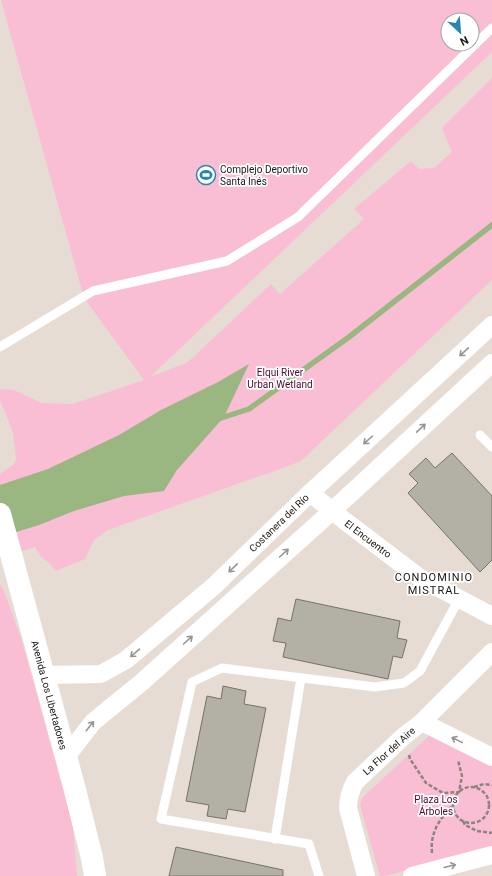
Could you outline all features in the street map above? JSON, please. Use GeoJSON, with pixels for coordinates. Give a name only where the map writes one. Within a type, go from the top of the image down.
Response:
{"type":"FeatureCollection","features":[{"type":"Feature","properties":{"kind":"main road","name":"Avenida Los Libertadores"},"geometry":{"type":"LineString","coordinates":[[0,514],[66,757],[95,876]]}},
{"type":"Feature","properties":{"kind":"street","name":"Costanera del Río"},"geometry":{"type":"LineString","coordinates":[[44,675],[102,674],[126,660],[214,586],[310,493],[492,325]]}},
{"type":"Feature","properties":{"kind":"street"},"geometry":{"type":"LineString","coordinates":[[66,757],[93,722],[142,682],[332,511],[492,363]]}},
{"type":"Feature","properties":{"kind":"street","name":"El Encuentro"},"geometry":{"type":"LineString","coordinates":[[310,493],[420,578],[492,616]]}},
{"type":"Feature","properties":{"kind":"street","name":"La Flor del Aire"},"geometry":{"type":"LineString","coordinates":[[366,876],[350,817],[348,800],[350,791],[355,782],[404,736],[422,722],[492,652]]}},
{"type":"Feature","properties":{"kind":"street"},"geometry":{"type":"LineString","coordinates":[[422,722],[492,757]]}},
{"type":"Feature","properties":{"kind":"street"},"geometry":{"type":"LineString","coordinates":[[412,876],[492,855]]}},
{"type":"Feature","properties":{"kind":"lane"},"geometry":{"type":"LineString","coordinates":[[0,347],[93,291],[227,261],[298,217],[492,28]]}},
{"type":"Feature","properties":{"kind":"lane"},"geometry":{"type":"LineString","coordinates":[[480,435],[492,447]]}},
{"type":"Feature","properties":{"kind":"lane"},"geometry":{"type":"LineString","coordinates":[[319,876],[310,844],[161,819],[192,682],[222,668],[375,687],[404,683],[420,671],[459,599]]}},
{"type":"Feature","properties":{"kind":"lane"},"geometry":{"type":"LineString","coordinates":[[275,839],[301,678]]}},
{"type":"Feature","properties":{"kind":"path"},"geometry":{"type":"LineString","coordinates":[[404,736],[410,759],[426,783],[443,793],[459,792],[484,784],[492,785]]}},
{"type":"Feature","properties":{"kind":"path"},"geometry":{"type":"LineString","coordinates":[[434,870],[432,844],[434,830],[444,814],[453,804],[459,792],[462,776],[457,755],[449,736]]}},
{"type":"Feature","properties":{"kind":"path"},"geometry":{"type":"LineString","coordinates":[[453,804],[455,813],[458,818],[463,821],[475,823],[481,820],[488,811],[487,798],[475,788],[469,788]]}},
{"type":"Feature","properties":{"kind":"path"},"geometry":{"type":"LineString","coordinates":[[463,821],[465,825],[477,832],[492,833]]}},
{"type":"Feature","properties":{"kind":"green space","name":"Elqui River Urban Wetland"},"geometry":{"type":"Polygon","coordinates":[[[1,0],[492,0],[492,52],[150,377],[188,362],[271,284],[280,294],[364,219],[354,209],[411,161],[419,169],[434,168],[452,152],[442,128],[492,78],[492,280],[301,461],[108,530],[94,540],[85,559],[56,571],[41,557],[35,547],[0,558],[0,474],[14,464],[16,459],[13,432],[0,400],[0,389],[14,390],[42,403],[73,404],[144,380],[84,298],[1,0]]]}},
{"type":"Feature","properties":{"kind":"green space"},"geometry":{"type":"Polygon","coordinates":[[[0,584],[22,641],[73,826],[77,876],[0,876],[0,584]]]}},
{"type":"Feature","properties":{"kind":"green space","name":"Plaza Los Árboles"},"geometry":{"type":"Polygon","coordinates":[[[430,735],[492,765],[492,847],[385,876],[380,876],[360,805],[362,798],[430,735]]]}},
{"type":"Feature","properties":{"kind":"shaded area"},"geometry":{"type":"Polygon","coordinates":[[[249,364],[224,417],[177,470],[164,491],[124,496],[74,511],[39,525],[0,537],[0,485],[48,469],[119,435],[161,410],[218,382],[249,364]]]}},
{"type":"Feature","properties":{"kind":"building"},"geometry":{"type":"Polygon","coordinates":[[[452,453],[492,496],[492,560],[480,572],[408,493],[418,483],[409,474],[426,458],[435,468],[452,453]]]}},
{"type":"Feature","properties":{"kind":"building"},"geometry":{"type":"Polygon","coordinates":[[[296,599],[400,621],[397,638],[407,640],[402,658],[393,656],[388,679],[283,657],[286,643],[273,641],[278,618],[291,621],[296,599]]]}},
{"type":"Feature","properties":{"kind":"building"},"geometry":{"type":"Polygon","coordinates":[[[223,686],[246,691],[244,704],[266,708],[245,812],[228,809],[226,819],[207,816],[209,805],[186,801],[207,696],[221,699],[223,686]]]}},
{"type":"Feature","properties":{"kind":"building"},"geometry":{"type":"Polygon","coordinates":[[[176,847],[283,870],[283,876],[169,876],[176,847]]]}},
{"type":"Feature","properties":{"kind":"waterway"},"geometry":{"type":"LineString","coordinates":[[218,419],[249,409],[349,337],[492,225]]}},
{"type":"Feature","properties":{"kind":"place","name":"Complejo Deportivo Santa Inés"},"geometry":{"type":"Point","coordinates":[206,175]}},
{"type":"Feature","properties":{"kind":"district","name":"CONDOMINIO MISTRAL"},"geometry":{"type":"Point","coordinates":[434,583]}}]}
